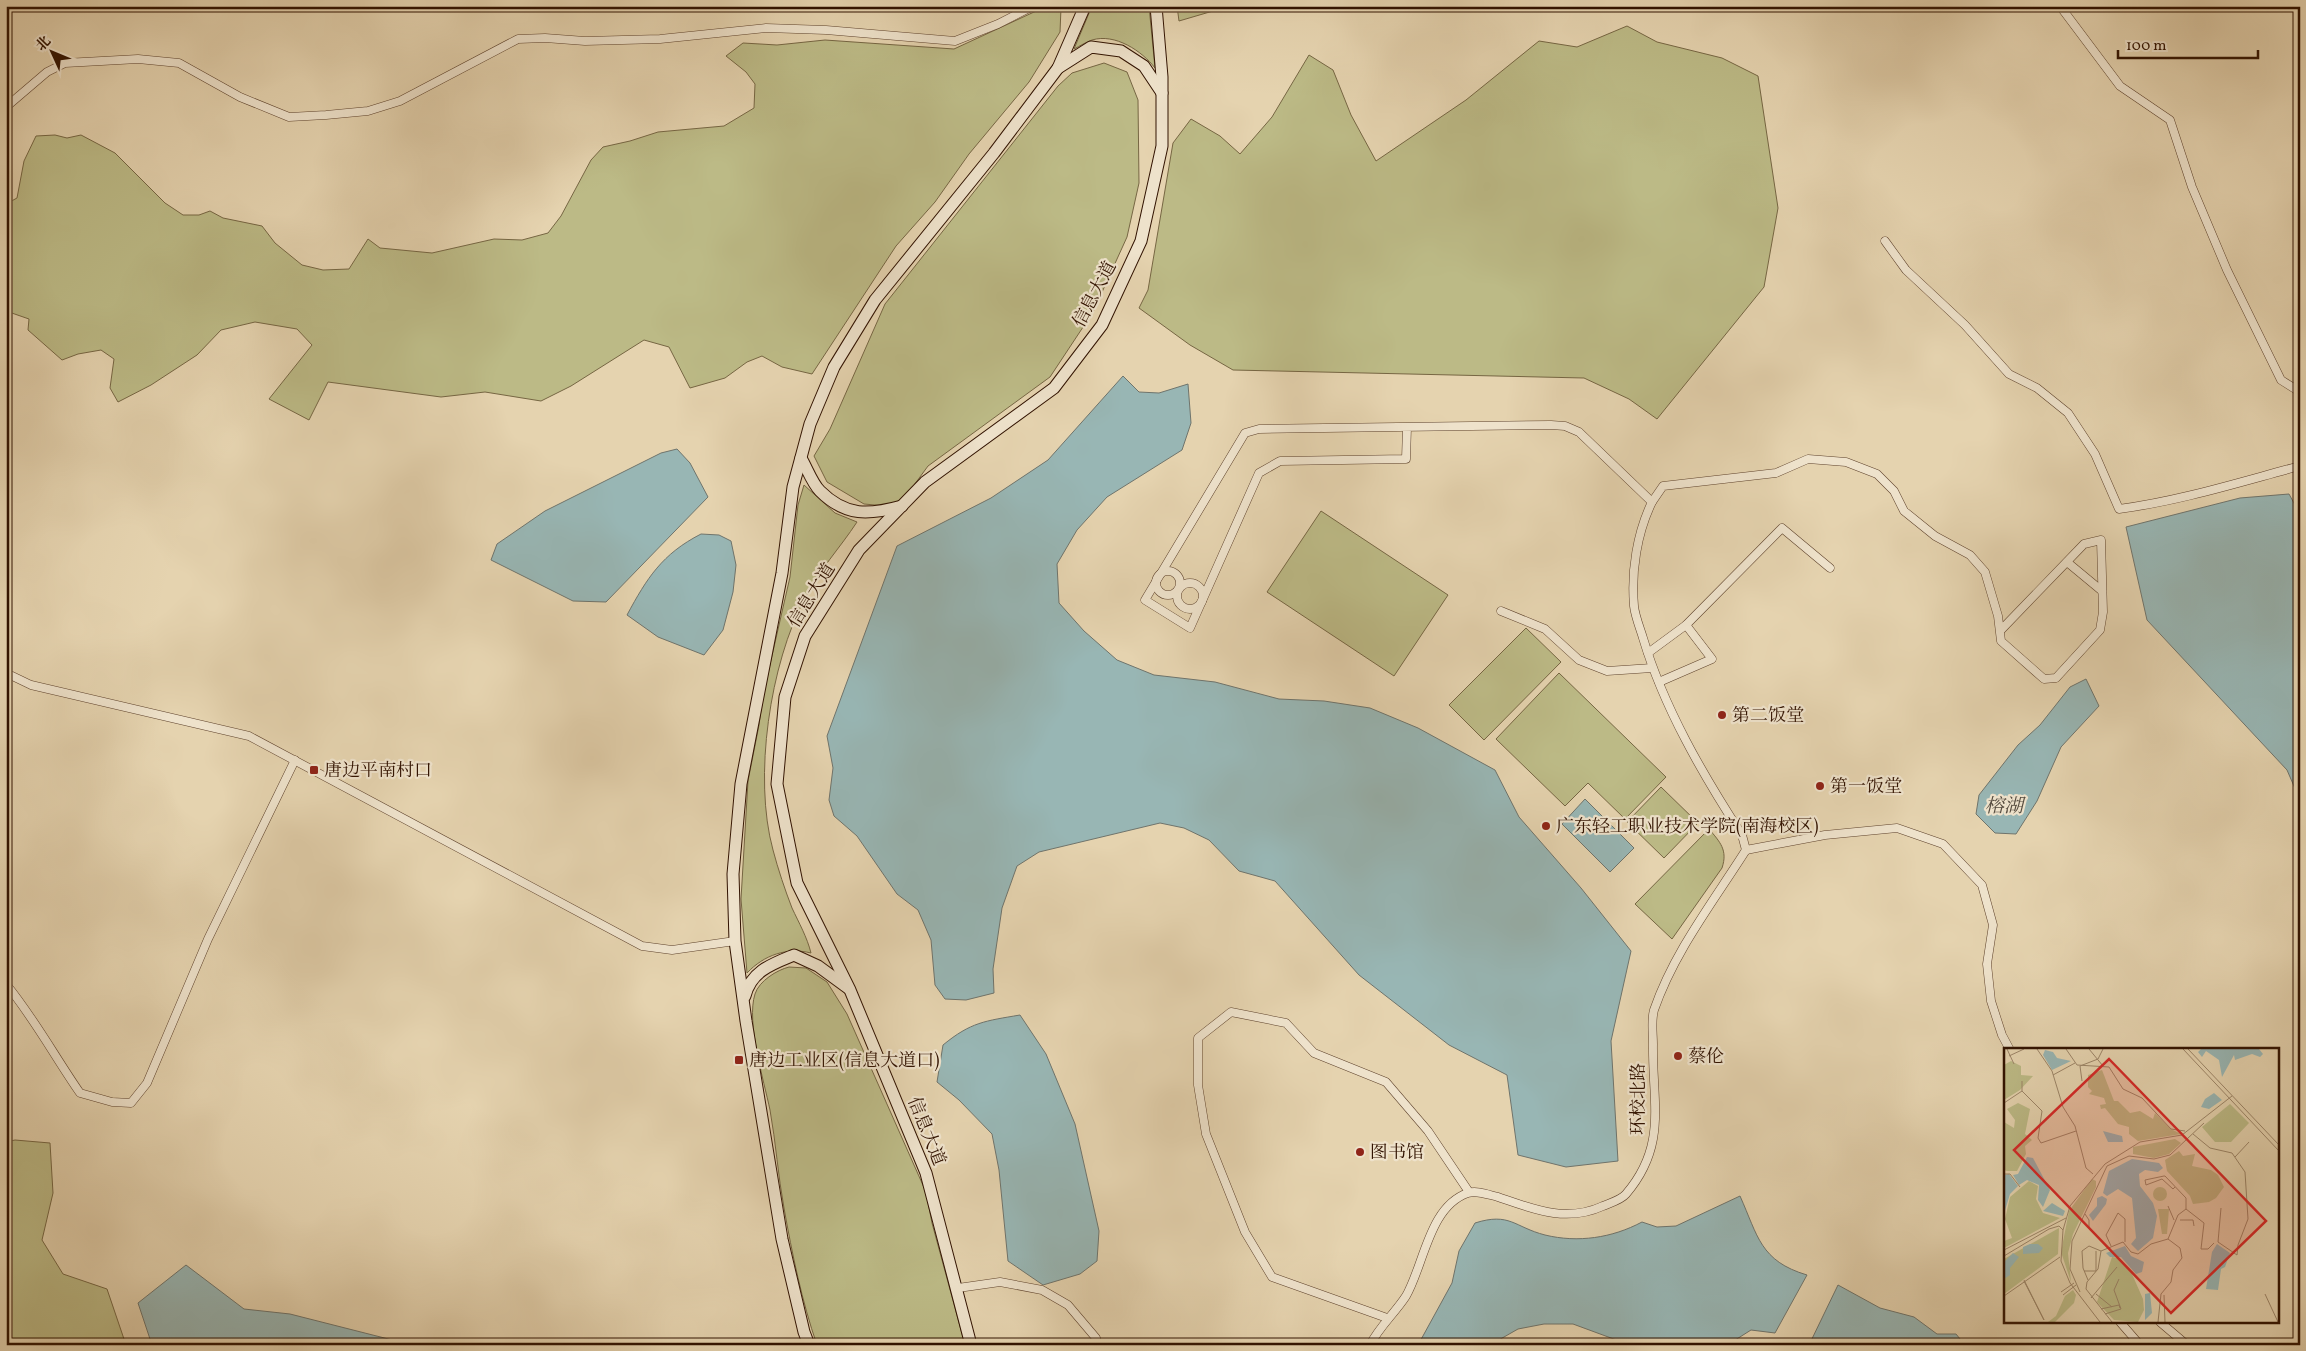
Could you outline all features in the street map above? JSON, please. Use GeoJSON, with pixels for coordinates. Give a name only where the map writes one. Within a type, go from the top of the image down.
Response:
{"type":"FeatureCollection","features":[{"type":"Feature","properties":{"kind":"main road","name":"信息大道"},"geometry":{"type":"LineString","coordinates":[[809,1345],[804,1332],[782,1239],[735,941],[733,874],[741,784],[782,573],[793,487],[810,424],[834,366],[875,300],[994,153],[1058,68],[1085,6]]}},
{"type":"Feature","properties":{"kind":"main road","name":"信息大道"},"geometry":{"type":"LineString","coordinates":[[971,1345],[958,1288],[926,1173],[850,990],[797,884],[777,784],[785,696],[804,636],[859,550],[925,482],[1054,388],[1102,324],[1141,241],[1162,146],[1162,93],[1156,6]]}},
{"type":"Feature","properties":{"kind":"main road"},"geometry":{"type":"LineString","coordinates":[[1058,68],[1091,47],[1122,51],[1144,66],[1162,93]]}},
{"type":"Feature","properties":{"kind":"main road"},"geometry":{"type":"LineString","coordinates":[[801,458],[820,491],[851,512],[878,512],[902,506]]}},
{"type":"Feature","properties":{"kind":"main road"},"geometry":{"type":"LineString","coordinates":[[744,1002],[748,982],[770,964],[794,955],[818,966],[850,990]]}},
{"type":"Feature","properties":{"kind":"street"},"geometry":{"type":"LineString","coordinates":[[8,102],[47,72],[66,63],[138,59],[179,63],[240,97],[289,117],[326,116],[368,111],[400,102],[518,39],[544,38],[586,41],[660,40],[766,28],[826,30],[955,41],[998,24],[1033,6]]}},
{"type":"Feature","properties":{"kind":"street"},"geometry":{"type":"LineString","coordinates":[[2060,6],[2120,86],[2170,120],[2192,187],[2227,270],[2281,380],[2300,392]]}},
{"type":"Feature","properties":{"kind":"street"},"geometry":{"type":"LineString","coordinates":[[1885,241],[1906,270],[1965,326],[2009,374],[2037,388],[2068,413],[2095,454],[2119,508],[2142,506],[2300,466]]}},
{"type":"Feature","properties":{"kind":"street"},"geometry":{"type":"LineString","coordinates":[[1407,427],[1406,458],[1280,461],[1259,472],[1200,603],[1189,609],[1181,606],[1177,598],[1178,590],[1180,582],[1174,573],[1164,573],[1158,577],[1157,585],[1164,594],[1172,594],[1178,590],[1184,584],[1196,584],[1203,595],[1200,603],[1190,628],[1145,600],[1158,577],[1245,433],[1259,428],[1407,427],[1565,426],[1579,432],[1652,502]]}},
{"type":"Feature","properties":{"kind":"street"},"geometry":{"type":"LineString","coordinates":[[2000,631],[2084,544],[2100,540],[2102,591],[2100,630],[2056,678],[2044,678],[2001,641],[1998,616],[1985,572],[1970,555],[1935,536],[1904,511],[1894,491],[1877,474],[1846,462],[1808,459],[1776,473],[1663,486],[1642,522],[1635,559],[1634,607],[1652,668],[1701,766],[1742,835],[1746,850],[1825,835],[1897,828],[1943,844],[1982,885],[1993,925],[1987,964],[1991,1001],[2002,1035],[2009,1048]]}},
{"type":"Feature","properties":{"kind":"street"},"geometry":{"type":"LineString","coordinates":[[1648,653],[1686,625],[1782,528],[1830,568]]}},
{"type":"Feature","properties":{"kind":"street"},"geometry":{"type":"LineString","coordinates":[[2067,562],[2102,591]]}},
{"type":"Feature","properties":{"kind":"street"},"geometry":{"type":"LineString","coordinates":[[1501,611],[1546,629],[1579,660],[1607,670],[1652,668]]}},
{"type":"Feature","properties":{"kind":"street"},"geometry":{"type":"LineString","coordinates":[[1659,682],[1712,659],[1686,625]]}},
{"type":"Feature","properties":{"kind":"street"},"geometry":{"type":"LineString","coordinates":[[6,673],[31,685],[249,736],[642,946],[672,950],[735,941]]}},
{"type":"Feature","properties":{"kind":"street"},"geometry":{"type":"LineString","coordinates":[[6,984],[29,1012],[52,1054],[80,1093],[112,1102],[131,1103],[146,1083],[208,939],[295,760]]}},
{"type":"Feature","properties":{"kind":"street","name":"环校北路"},"geometry":{"type":"LineString","coordinates":[[1469,1192],[1484,1193],[1550,1214],[1572,1215],[1597,1209],[1624,1197],[1641,1176],[1651,1153],[1656,1128],[1652,1080],[1654,1012],[1679,952],[1746,850]]}},
{"type":"Feature","properties":{"kind":"street"},"geometry":{"type":"LineString","coordinates":[[1370,1345],[1387,1318],[1405,1297],[1431,1232],[1447,1207],[1469,1192],[1428,1131],[1386,1082],[1314,1053],[1286,1023],[1231,1012],[1198,1038],[1198,1085],[1206,1134],[1245,1232],[1272,1277],[1387,1318]]}},
{"type":"Feature","properties":{"kind":"street"},"geometry":{"type":"LineString","coordinates":[[958,1288],[1000,1282],[1042,1290],[1068,1305],[1096,1338],[1098,1345]]}},
{"type":"Feature","properties":{"kind":"street"},"geometry":{"type":"LineString","coordinates":[[2122,1324],[2140,1345]]}},
{"type":"Feature","properties":{"kind":"street"},"geometry":{"type":"LineString","coordinates":[[2162,1324],[2187,1345]]}},
{"type":"Feature","properties":{"kind":"shaded area"},"geometry":{"type":"Polygon","coordinates":[[[1047,6],[1061,8],[1060,32],[1029,82],[969,154],[935,202],[896,246],[812,374],[782,367],[762,356],[747,362],[725,378],[690,388],[669,347],[644,340],[571,386],[541,401],[485,392],[441,397],[328,382],[309,420],[269,399],[312,345],[297,329],[255,322],[221,330],[197,355],[151,385],[118,402],[110,388],[114,359],[101,350],[78,354],[62,360],[28,330],[29,319],[6,311],[6,204],[17,198],[24,161],[36,136],[55,135],[67,138],[81,135],[115,153],[165,203],[183,215],[199,215],[210,211],[223,218],[262,226],[275,243],[302,265],[323,270],[349,269],[368,239],[380,248],[432,253],[494,239],[522,240],[548,233],[561,216],[591,160],[603,147],[658,132],[724,126],[754,108],[755,84],[746,72],[726,56],[743,43],[777,45],[825,40],[954,49],[1047,6]]]}},
{"type":"Feature","properties":{"kind":"shaded area"},"geometry":{"type":"Polygon","coordinates":[[[1092,6],[1149,6],[1155,68],[1143,55],[1119,41],[1101,38],[1092,40],[1074,49],[1092,6]]]}},
{"type":"Feature","properties":{"kind":"shaded area"},"geometry":{"type":"Polygon","coordinates":[[[1177,6],[1213,6],[1213,11],[1179,21],[1177,6]]]}},
{"type":"Feature","properties":{"kind":"shaded area"},"geometry":{"type":"Polygon","coordinates":[[[1627,26],[1657,42],[1722,58],[1758,76],[1778,208],[1764,287],[1657,419],[1629,399],[1584,378],[1233,370],[1190,345],[1139,308],[1148,290],[1173,143],[1191,119],[1220,136],[1240,154],[1272,117],[1309,55],[1333,70],[1351,115],[1376,161],[1466,100],[1539,41],[1577,47],[1627,26]]]}},
{"type":"Feature","properties":{"kind":"shaded area"},"geometry":{"type":"Polygon","coordinates":[[[1104,63],[1127,72],[1138,100],[1139,183],[1127,237],[1093,312],[1050,377],[928,466],[898,507],[864,504],[827,482],[814,456],[830,429],[885,304],[1058,86],[1072,73],[1104,63]]]}},
{"type":"Feature","properties":{"kind":"shaded area"},"geometry":{"type":"Polygon","coordinates":[[[804,485],[835,513],[857,522],[805,598],[782,655],[768,721],[765,756],[767,821],[782,879],[811,953],[793,951],[776,954],[761,961],[747,973],[741,899],[748,781],[763,695],[790,577],[798,505],[804,485]]]}},
{"type":"Feature","properties":{"kind":"shaded area"},"geometry":{"type":"Polygon","coordinates":[[[1321,511],[1448,595],[1394,676],[1267,592],[1321,511]]]}},
{"type":"Feature","properties":{"kind":"shaded area"},"geometry":{"type":"Polygon","coordinates":[[[1526,628],[1561,662],[1484,740],[1449,705],[1526,628]]]}},
{"type":"Feature","properties":{"kind":"shaded area"},"geometry":{"type":"Polygon","coordinates":[[[1559,673],[1666,777],[1625,819],[1588,783],[1565,806],[1496,739],[1559,673]]]}},
{"type":"Feature","properties":{"kind":"shaded area"},"geometry":{"type":"Polygon","coordinates":[[[1661,787],[1698,823],[1664,858],[1627,822],[1661,787]]]}},
{"type":"Feature","properties":{"kind":"shaded area"},"geometry":{"type":"Polygon","coordinates":[[[1709,829],[1722,847],[1724,862],[1722,868],[1672,939],[1635,904],[1709,829]]]}},
{"type":"Feature","properties":{"kind":"shaded area"},"geometry":{"type":"Polygon","coordinates":[[[789,967],[806,968],[827,982],[847,1014],[926,1192],[932,1223],[965,1345],[817,1345],[802,1295],[790,1242],[770,1110],[754,1035],[753,1006],[757,989],[769,977],[789,967]]]}},
{"type":"Feature","properties":{"kind":"shaded area"},"geometry":{"type":"Polygon","coordinates":[[[15,1140],[50,1143],[53,1193],[42,1240],[63,1274],[107,1289],[126,1345],[6,1345],[6,1142],[15,1140]]]}},
{"type":"Feature","properties":{"kind":"water"},"geometry":{"type":"Polygon","coordinates":[[[1123,376],[1139,392],[1159,393],[1188,384],[1191,423],[1182,450],[1107,497],[1077,530],[1057,564],[1059,603],[1084,631],[1117,660],[1154,675],[1215,682],[1279,699],[1324,701],[1370,708],[1418,728],[1495,770],[1519,817],[1581,888],[1631,951],[1611,1041],[1618,1161],[1566,1167],[1518,1155],[1507,1075],[1449,1045],[1359,975],[1275,881],[1239,871],[1209,840],[1184,828],[1160,823],[1039,852],[1017,866],[1002,908],[993,969],[994,993],[966,1000],[945,999],[935,985],[931,940],[918,910],[897,894],[857,836],[834,816],[829,800],[833,768],[827,736],[897,546],[991,498],[1048,460],[1123,376]]]}},
{"type":"Feature","properties":{"kind":"water"},"geometry":{"type":"Polygon","coordinates":[[[677,449],[690,463],[708,497],[606,602],[573,601],[491,560],[497,544],[545,511],[661,453],[677,449]]]}},
{"type":"Feature","properties":{"kind":"water"},"geometry":{"type":"Polygon","coordinates":[[[2289,494],[2300,514],[2300,800],[2287,770],[2147,620],[2126,527],[2240,498],[2289,494]]]}},
{"type":"Feature","properties":{"kind":"water"},"geometry":{"type":"Polygon","coordinates":[[[701,534],[719,535],[731,541],[736,565],[733,592],[723,630],[704,655],[658,637],[627,615],[657,568],[676,550],[701,534]]]}},
{"type":"Feature","properties":{"kind":"water","name":"榕湖"},"geometry":{"type":"Polygon","coordinates":[[[2086,679],[2099,706],[2061,747],[2037,801],[2016,834],[1995,833],[1976,814],[1979,795],[2018,745],[2040,725],[2070,687],[2086,679]]]}},
{"type":"Feature","properties":{"kind":"water"},"geometry":{"type":"Polygon","coordinates":[[[1585,799],[1634,848],[1610,872],[1562,824],[1585,799]]]}},
{"type":"Feature","properties":{"kind":"water"},"geometry":{"type":"Polygon","coordinates":[[[1020,1015],[1046,1054],[1075,1124],[1099,1231],[1097,1261],[1080,1274],[1043,1285],[1008,1261],[999,1170],[992,1134],[959,1100],[937,1082],[943,1045],[970,1027],[1020,1015]]]}},
{"type":"Feature","properties":{"kind":"water"},"geometry":{"type":"Polygon","coordinates":[[[1740,1196],[1757,1235],[1770,1254],[1791,1269],[1807,1275],[1775,1333],[1751,1330],[1732,1342],[1699,1345],[1630,1345],[1573,1324],[1544,1324],[1518,1329],[1490,1345],[1418,1345],[1452,1283],[1459,1251],[1475,1223],[1496,1219],[1504,1220],[1545,1235],[1570,1239],[1595,1238],[1619,1232],[1642,1222],[1657,1227],[1676,1226],[1740,1196]]]}},
{"type":"Feature","properties":{"kind":"water"},"geometry":{"type":"Polygon","coordinates":[[[186,1265],[244,1309],[290,1314],[412,1345],[152,1345],[138,1303],[186,1265]]]}},
{"type":"Feature","properties":{"kind":"water"},"geometry":{"type":"Polygon","coordinates":[[[1838,1285],[1880,1308],[1914,1317],[1937,1334],[1956,1334],[1965,1345],[1809,1345],[1838,1285]]]}},
{"type":"Feature","properties":{"kind":"place","name":"第二饭堂"},"geometry":{"type":"Point","coordinates":[1722,715]}},
{"type":"Feature","properties":{"kind":"place","name":"唐边平南村口"},"geometry":{"type":"Point","coordinates":[314,770]}},
{"type":"Feature","properties":{"kind":"place","name":"第一饭堂"},"geometry":{"type":"Point","coordinates":[1820,786]}},
{"type":"Feature","properties":{"kind":"place","name":"广东轻工职业技术学院(南海校区)"},"geometry":{"type":"Point","coordinates":[1546,826]}},
{"type":"Feature","properties":{"kind":"place","name":"蔡伦"},"geometry":{"type":"Point","coordinates":[1678,1056]}},
{"type":"Feature","properties":{"kind":"place","name":"唐边工业区(信息大道口)"},"geometry":{"type":"Point","coordinates":[739,1060]}},
{"type":"Feature","properties":{"kind":"place","name":"图书馆"},"geometry":{"type":"Point","coordinates":[1360,1152]}}]}
